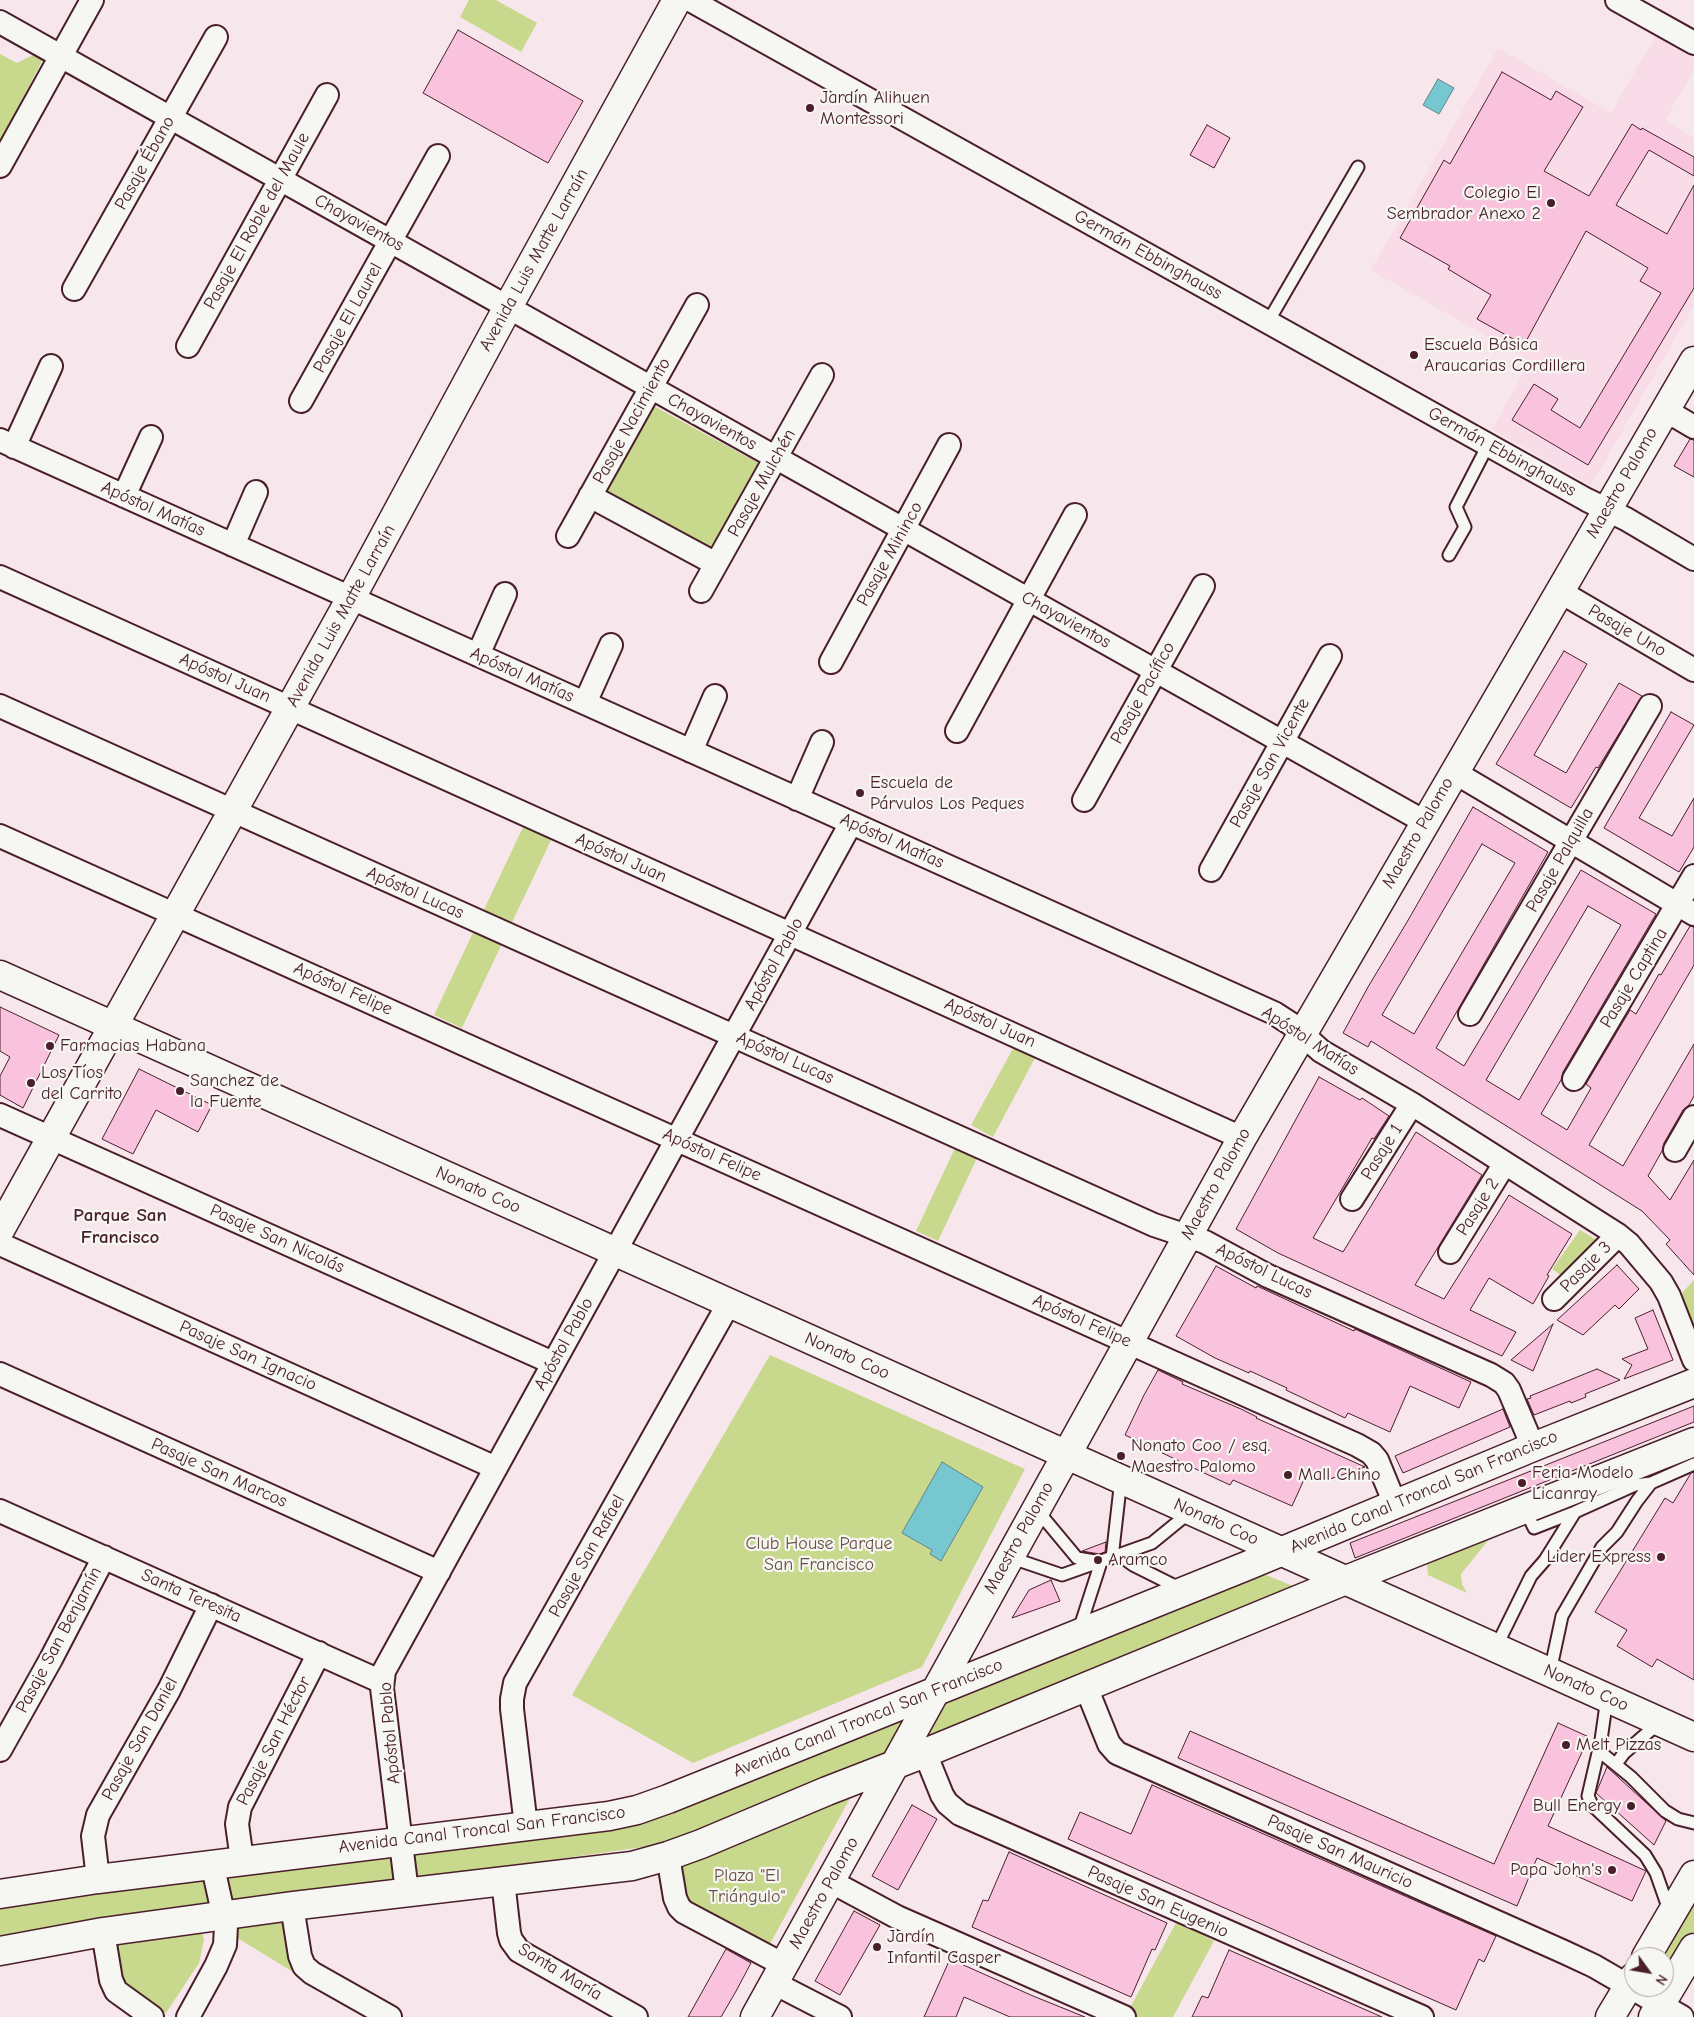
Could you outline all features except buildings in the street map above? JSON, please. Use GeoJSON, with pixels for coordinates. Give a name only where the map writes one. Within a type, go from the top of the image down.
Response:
{"type":"FeatureCollection","features":[{"type":"Feature","properties":{"kind":"street"},"geometry":{"type":"LineString","coordinates":[[0,166],[92,0]]}},
{"type":"Feature","properties":{"kind":"street","name":"Avenida Luis Matte Larraín"},"geometry":{"type":"LineString","coordinates":[[0,1230],[352,598],[508,307],[677,0]]}},
{"type":"Feature","properties":{"kind":"street","name":"Germán Ebbinghauss"},"geometry":{"type":"LineString","coordinates":[[690,0],[1694,559]]}},
{"type":"Feature","properties":{"kind":"street"},"geometry":{"type":"LineString","coordinates":[[1616,0],[1694,43]]}},
{"type":"Feature","properties":{"kind":"street","name":"Chayavientos"},"geometry":{"type":"LineString","coordinates":[[0,22],[1425,822]]}},
{"type":"Feature","properties":{"kind":"street","name":"Pasaje Ébano"},"geometry":{"type":"LineString","coordinates":[[74,289],[216,38]]}},
{"type":"Feature","properties":{"kind":"street","name":"Pasaje El Roble del Maule"},"geometry":{"type":"LineString","coordinates":[[188,346],[327,96]]}},
{"type":"Feature","properties":{"kind":"street","name":"Pasaje El Laurel"},"geometry":{"type":"LineString","coordinates":[[301,401],[438,156]]}},
{"type":"Feature","properties":{"kind":"street","name":"Pasaje Nacimiento"},"geometry":{"type":"LineString","coordinates":[[568,536],[697,305]]}},
{"type":"Feature","properties":{"kind":"street","name":"Maestro Palomo"},"geometry":{"type":"LineString","coordinates":[[755,2017],[1242,1138],[1694,360]]}},
{"type":"Feature","properties":{"kind":"street"},"geometry":{"type":"LineString","coordinates":[[7,444],[51,366]]}},
{"type":"Feature","properties":{"kind":"street","name":"Pasaje Mulchén"},"geometry":{"type":"LineString","coordinates":[[702,591],[822,375]]}},
{"type":"Feature","properties":{"kind":"street"},"geometry":{"type":"LineString","coordinates":[[1665,410],[1694,427]]}},
{"type":"Feature","properties":{"kind":"street"},"geometry":{"type":"LineString","coordinates":[[124,496],[150,437]]}},
{"type":"Feature","properties":{"kind":"street","name":"Apóstol Matías"},"geometry":{"type":"LineString","coordinates":[[7,444],[1274,1014],[1291,1024],[1321,1051],[1412,1104],[1618,1235],[1629,1244],[1661,1282],[1669,1296],[1694,1360]]}},
{"type":"Feature","properties":{"kind":"street","name":"Pasaje Mininco"},"geometry":{"type":"LineString","coordinates":[[831,662],[950,445]]}},
{"type":"Feature","properties":{"kind":"street"},"geometry":{"type":"LineString","coordinates":[[233,545],[256,492]]}},
{"type":"Feature","properties":{"kind":"street"},"geometry":{"type":"LineString","coordinates":[[590,496],[716,564]]}},
{"type":"Feature","properties":{"kind":"street"},"geometry":{"type":"LineString","coordinates":[[957,731],[1075,515]]}},
{"type":"Feature","properties":{"kind":"street","name":"Apóstol Juan"},"geometry":{"type":"LineString","coordinates":[[0,577],[1242,1138]]}},
{"type":"Feature","properties":{"kind":"street","name":"Pasaje Pacífico"},"geometry":{"type":"LineString","coordinates":[[1084,800],[1203,586]]}},
{"type":"Feature","properties":{"kind":"street","name":"Pasaje Uno"},"geometry":{"type":"LineString","coordinates":[[1559,591],[1694,670]]}},
{"type":"Feature","properties":{"kind":"street"},"geometry":{"type":"LineString","coordinates":[[478,655],[506,594]]}},
{"type":"Feature","properties":{"kind":"street"},"geometry":{"type":"LineString","coordinates":[[585,703],[611,645]]}},
{"type":"Feature","properties":{"kind":"street","name":"Pasaje San Vicente"},"geometry":{"type":"LineString","coordinates":[[1211,870],[1330,656]]}},
{"type":"Feature","properties":{"kind":"street"},"geometry":{"type":"LineString","coordinates":[[691,751],[715,696]]}},
{"type":"Feature","properties":{"kind":"street","name":"Apóstol Lucas"},"geometry":{"type":"LineString","coordinates":[[0,706],[1154,1225],[1205,1242],[1268,1276],[1498,1378],[1514,1397],[1533,1447]]}},
{"type":"Feature","properties":{"kind":"street","name":"Pasaje Palquilla"},"geometry":{"type":"LineString","coordinates":[[1470,1014],[1650,706]]}},
{"type":"Feature","properties":{"kind":"street"},"geometry":{"type":"LineString","coordinates":[[797,799],[822,742]]}},
{"type":"Feature","properties":{"kind":"street"},"geometry":{"type":"LineString","coordinates":[[1454,772],[1686,909]]}},
{"type":"Feature","properties":{"kind":"street","name":"Apóstol Pablo"},"geometry":{"type":"LineString","coordinates":[[407,1892],[382,1682],[384,1671],[851,823]]}},
{"type":"Feature","properties":{"kind":"street","name":"Apóstol Felipe"},"geometry":{"type":"LineString","coordinates":[[0,836],[1364,1448],[1377,1460],[1395,1504]]}},
{"type":"Feature","properties":{"kind":"street","name":"Pasaje Captina"},"geometry":{"type":"LineString","coordinates":[[1574,1079],[1686,909],[1694,876]]}},
{"type":"Feature","properties":{"kind":"street","name":"Nonato Coo"},"geometry":{"type":"LineString","coordinates":[[0,975],[1694,1737]]}},
{"type":"Feature","properties":{"kind":"street","name":"Pasaje 1"},"geometry":{"type":"LineString","coordinates":[[1352,1199],[1412,1104]]}},
{"type":"Feature","properties":{"kind":"street","name":"Pasaje San Nicolás"},"geometry":{"type":"LineString","coordinates":[[0,1115],[553,1363]]}},
{"type":"Feature","properties":{"kind":"street"},"geometry":{"type":"LineString","coordinates":[[1675,1150],[1694,1117]]}},
{"type":"Feature","properties":{"kind":"street","name":"Pasaje 2"},"geometry":{"type":"LineString","coordinates":[[1450,1252],[1505,1163]]}},
{"type":"Feature","properties":{"kind":"street","name":"Pasaje 3"},"geometry":{"type":"LineString","coordinates":[[1554,1299],[1618,1235]]}},
{"type":"Feature","properties":{"kind":"street","name":"Pasaje San Ignacio"},"geometry":{"type":"LineString","coordinates":[[0,1244],[496,1468]]}},
{"type":"Feature","properties":{"kind":"street","name":"Pasaje San Rafael"},"geometry":{"type":"LineString","coordinates":[[526,1826],[512,1709],[515,1683],[729,1303]]}},
{"type":"Feature","properties":{"kind":"street","name":"Pasaje San Marcos"},"geometry":{"type":"LineString","coordinates":[[0,1374],[438,1572]]}},
{"type":"Feature","properties":{"kind":"street","name":"Avenida Canal Troncal San Francisco"},"geometry":{"type":"LineString","coordinates":[[0,1894],[98,1878],[609,1816],[637,1810],[1078,1634],[1694,1383]]}},
{"type":"Feature","properties":{"kind":"street"},"geometry":{"type":"LineString","coordinates":[[0,1951],[103,1932],[224,1915],[632,1866],[668,1856],[827,1791],[894,1766],[1346,1580],[1530,1519],[1694,1442]]}},
{"type":"Feature","properties":{"kind":"street","name":"Santa Teresita"},"geometry":{"type":"LineString","coordinates":[[0,1511],[382,1682]]}},
{"type":"Feature","properties":{"kind":"street","name":"Pasaje San Benjamín"},"geometry":{"type":"LineString","coordinates":[[0,1750],[51,1659],[104,1556]]}},
{"type":"Feature","properties":{"kind":"street","name":"Pasaje San Daniel"},"geometry":{"type":"LineString","coordinates":[[98,1878],[93,1836],[98,1815],[168,1690],[211,1605]]}},
{"type":"Feature","properties":{"kind":"street","name":"Pasaje San Héctor"},"geometry":{"type":"LineString","coordinates":[[242,1860],[238,1824],[240,1807],[319,1653]]}},
{"type":"Feature","properties":{"kind":"street","name":"Pasaje San Mauricio"},"geometry":{"type":"LineString","coordinates":[[1086,1687],[1107,1739],[1117,1753],[1624,1979]]}},
{"type":"Feature","properties":{"kind":"street","name":"Pasaje San Eugenio"},"geometry":{"type":"LineString","coordinates":[[925,1753],[942,1795],[953,1810],[960,1814],[1422,2017]]}},
{"type":"Feature","properties":{"kind":"street"},"geometry":{"type":"LineString","coordinates":[[668,1856],[675,1898],[679,1907],[684,1912],[779,1974],[840,2017]]}},
{"type":"Feature","properties":{"kind":"street"},"geometry":{"type":"LineString","coordinates":[[188,2017],[222,1956],[226,1935],[224,1915],[212,1864]]}},
{"type":"Feature","properties":{"kind":"street"},"geometry":{"type":"LineString","coordinates":[[1652,1947],[1694,1875]]}},
{"type":"Feature","properties":{"kind":"street","name":"Santa María"},"geometry":{"type":"LineString","coordinates":[[503,1881],[509,1933],[511,1940],[519,1951],[636,2017]]}},
{"type":"Feature","properties":{"kind":"street"},"geometry":{"type":"LineString","coordinates":[[830,1881],[897,1917],[1124,2017]]}},
{"type":"Feature","properties":{"kind":"street"},"geometry":{"type":"LineString","coordinates":[[292,1906],[300,1956],[304,1966],[312,1974],[390,2017]]}},
{"type":"Feature","properties":{"kind":"street"},"geometry":{"type":"LineString","coordinates":[[103,1932],[111,1980],[116,1991],[152,2017]]}},
{"type":"Feature","properties":{"kind":"street"},"geometry":{"type":"LineString","coordinates":[[1665,2013],[1694,1948]]}},
{"type":"Feature","properties":{"kind":"street"},"geometry":{"type":"LineString","coordinates":[[1610,2017],[1624,1994]]}},
{"type":"Feature","properties":{"kind":"street","name":"Pasaje San Mauricio"},"geometry":{"type":"LineString","coordinates":[[1647,1997],[1665,2013]]}},
{"type":"Feature","properties":{"kind":"lane"},"geometry":{"type":"LineString","coordinates":[[1268,322],[1358,168]]}},
{"type":"Feature","properties":{"kind":"lane"},"geometry":{"type":"LineString","coordinates":[[1449,555],[1465,526],[1456,508],[1488,445]]}},
{"type":"Feature","properties":{"kind":"lane"},"geometry":{"type":"LineString","coordinates":[[1530,1519],[1576,1512],[1634,1485],[1651,1482],[1694,1464]]}},
{"type":"Feature","properties":{"kind":"lane"},"geometry":{"type":"LineString","coordinates":[[1116,1556],[1115,1536],[1122,1479]]}},
{"type":"Feature","properties":{"kind":"lane"},"geometry":{"type":"LineString","coordinates":[[1550,1672],[1562,1616],[1602,1547],[1617,1532],[1636,1501],[1651,1482]]}},
{"type":"Feature","properties":{"kind":"lane"},"geometry":{"type":"LineString","coordinates":[[1036,1508],[1077,1558],[1101,1562]]}},
{"type":"Feature","properties":{"kind":"lane"},"geometry":{"type":"LineString","coordinates":[[1009,1557],[1062,1575],[1152,1543],[1192,1511]]}},
{"type":"Feature","properties":{"kind":"lane"},"geometry":{"type":"LineString","coordinates":[[1496,1647],[1530,1576],[1545,1560],[1576,1512]]}},
{"type":"Feature","properties":{"kind":"lane"},"geometry":{"type":"LineString","coordinates":[[1116,1556],[1184,1591]]}},
{"type":"Feature","properties":{"kind":"lane"},"geometry":{"type":"LineString","coordinates":[[1078,1634],[1101,1562]]}},
{"type":"Feature","properties":{"kind":"lane"},"geometry":{"type":"LineString","coordinates":[[1607,1698],[1599,1751],[1588,1796],[1592,1805],[1644,1855],[1656,1874],[1670,1915]]}},
{"type":"Feature","properties":{"kind":"lane"},"geometry":{"type":"LineString","coordinates":[[1616,1764],[1628,1749],[1660,1721]]}},
{"type":"Feature","properties":{"kind":"lane"},"geometry":{"type":"LineString","coordinates":[[1599,1751],[1632,1776],[1665,1811],[1678,1819],[1694,1822]]}},
{"type":"Feature","properties":{"kind":"shaded area","name":"Colegio El Sembrador Anexo 2"},"geometry":{"type":"Polygon","coordinates":[[[1657,34],[1694,55],[1694,70],[1665,120],[1694,137],[1694,305],[1591,486],[1492,429],[1530,361],[1371,270],[1498,48],[1611,113],[1657,34]]]}},
{"type":"Feature","properties":{"kind":"green space"},"geometry":{"type":"Polygon","coordinates":[[[469,0],[496,0],[537,23],[521,52],[460,17],[469,0]]]}},
{"type":"Feature","properties":{"kind":"green space"},"geometry":{"type":"Polygon","coordinates":[[[0,54],[17,63],[35,54],[43,59],[0,143],[0,54]]]}},
{"type":"Feature","properties":{"kind":"green space"},"geometry":{"type":"Polygon","coordinates":[[[650,404],[762,465],[713,556],[600,496],[650,404]]]}},
{"type":"Feature","properties":{"kind":"green space"},"geometry":{"type":"Polygon","coordinates":[[[525,823],[553,836],[462,1028],[434,1015],[525,823]]]}},
{"type":"Feature","properties":{"kind":"green space"},"geometry":{"type":"Polygon","coordinates":[[[1015,1045],[1036,1056],[993,1137],[971,1125],[1015,1045]]]}},
{"type":"Feature","properties":{"kind":"green space"},"geometry":{"type":"Polygon","coordinates":[[[955,1148],[977,1158],[938,1241],[916,1231],[955,1148]]]}},
{"type":"Feature","properties":{"kind":"green space"},"geometry":{"type":"Polygon","coordinates":[[[1580,1230],[1597,1240],[1562,1276],[1552,1269],[1580,1230]]]}},
{"type":"Feature","properties":{"kind":"green space"},"geometry":{"type":"Polygon","coordinates":[[[1694,1280],[1694,1326],[1681,1294],[1694,1280]]]}},
{"type":"Feature","properties":{"kind":"green space","name":"Club House Parque San Francisco"},"geometry":{"type":"Polygon","coordinates":[[[770,1355],[1025,1469],[922,1667],[693,1763],[572,1695],[770,1355]]]}},
{"type":"Feature","properties":{"kind":"green space"},"geometry":{"type":"Polygon","coordinates":[[[1491,1537],[1461,1574],[1462,1584],[1467,1593],[1428,1575],[1427,1564],[1491,1537]]]}},
{"type":"Feature","properties":{"kind":"green space"},"geometry":{"type":"Polygon","coordinates":[[[1261,1573],[1298,1588],[672,1843],[438,1876],[200,1904],[0,1942],[0,1907],[43,1896],[621,1826],[898,1722],[1261,1573]]]}},
{"type":"Feature","properties":{"kind":"green space","name":"Plaza \"El Triángulo\""},"geometry":{"type":"Polygon","coordinates":[[[853,1793],[766,1951],[689,1910],[676,1862],[853,1793]]]}},
{"type":"Feature","properties":{"kind":"green space"},"geometry":{"type":"Polygon","coordinates":[[[1694,1899],[1694,1931],[1674,1964],[1674,1947],[1666,1947],[1694,1899]]]}},
{"type":"Feature","properties":{"kind":"green space"},"geometry":{"type":"Polygon","coordinates":[[[285,1920],[288,1957],[293,1972],[239,1939],[233,1947],[232,1925],[285,1920]]]}},
{"type":"Feature","properties":{"kind":"green space"},"geometry":{"type":"Polygon","coordinates":[[[1177,1921],[1214,1941],[1173,2017],[1125,2017],[1177,1921]]]}},
{"type":"Feature","properties":{"kind":"green space"},"geometry":{"type":"Polygon","coordinates":[[[202,1931],[204,1940],[199,1963],[166,2013],[116,1982],[107,1943],[202,1931]]]}},
{"type":"Feature","properties":{"kind":"water"},"geometry":{"type":"Polygon","coordinates":[[[1438,79],[1454,88],[1439,114],[1423,105],[1438,79]]]}},
{"type":"Feature","properties":{"kind":"water"},"geometry":{"type":"Polygon","coordinates":[[[942,1462],[983,1487],[941,1561],[930,1554],[932,1550],[902,1533],[942,1462]]]}},
{"type":"Feature","properties":{"kind":"place","name":"Jardín Alihuen Montessori"},"geometry":{"type":"Point","coordinates":[810,108]}},
{"type":"Feature","properties":{"kind":"place","name":"Colegio El Sembrador Anexo 2"},"geometry":{"type":"Point","coordinates":[1551,203]}},
{"type":"Feature","properties":{"kind":"place","name":"Escuela Básica Araucarias Cordillera"},"geometry":{"type":"Point","coordinates":[1414,355]}},
{"type":"Feature","properties":{"kind":"place","name":"Escuela de Párvulos Los Peques"},"geometry":{"type":"Point","coordinates":[860,793]}},
{"type":"Feature","properties":{"kind":"place","name":"Farmacias Habana"},"geometry":{"type":"Point","coordinates":[50,1046]}},
{"type":"Feature","properties":{"kind":"place","name":"Los Tíos del Carrito"},"geometry":{"type":"Point","coordinates":[31,1083]}},
{"type":"Feature","properties":{"kind":"place","name":"Sanchez de la Fuente"},"geometry":{"type":"Point","coordinates":[180,1091]}},
{"type":"Feature","properties":{"kind":"place","name":"Nonato Coo / esq. Maestro Palomo"},"geometry":{"type":"Point","coordinates":[1121,1456]}},
{"type":"Feature","properties":{"kind":"place","name":"Mall Chino"},"geometry":{"type":"Point","coordinates":[1288,1475]}},
{"type":"Feature","properties":{"kind":"place","name":"Feria Modelo Licanray"},"geometry":{"type":"Point","coordinates":[1522,1483]}},
{"type":"Feature","properties":{"kind":"place","name":"Lider Express"},"geometry":{"type":"Point","coordinates":[1661,1557]}},
{"type":"Feature","properties":{"kind":"place","name":"Aramco"},"geometry":{"type":"Point","coordinates":[1098,1560]}},
{"type":"Feature","properties":{"kind":"place","name":"Melt Pizzas"},"geometry":{"type":"Point","coordinates":[1566,1745]}},
{"type":"Feature","properties":{"kind":"place","name":"Bull Energy"},"geometry":{"type":"Point","coordinates":[1631,1806]}},
{"type":"Feature","properties":{"kind":"place","name":"Papa John's"},"geometry":{"type":"Point","coordinates":[1612,1870]}},
{"type":"Feature","properties":{"kind":"place","name":"Jardín Infantil Casper"},"geometry":{"type":"Point","coordinates":[877,1947]}},
{"type":"Feature","properties":{"kind":"district","name":"Parque San Francisco"},"geometry":{"type":"Point","coordinates":[120,1227]}}]}
